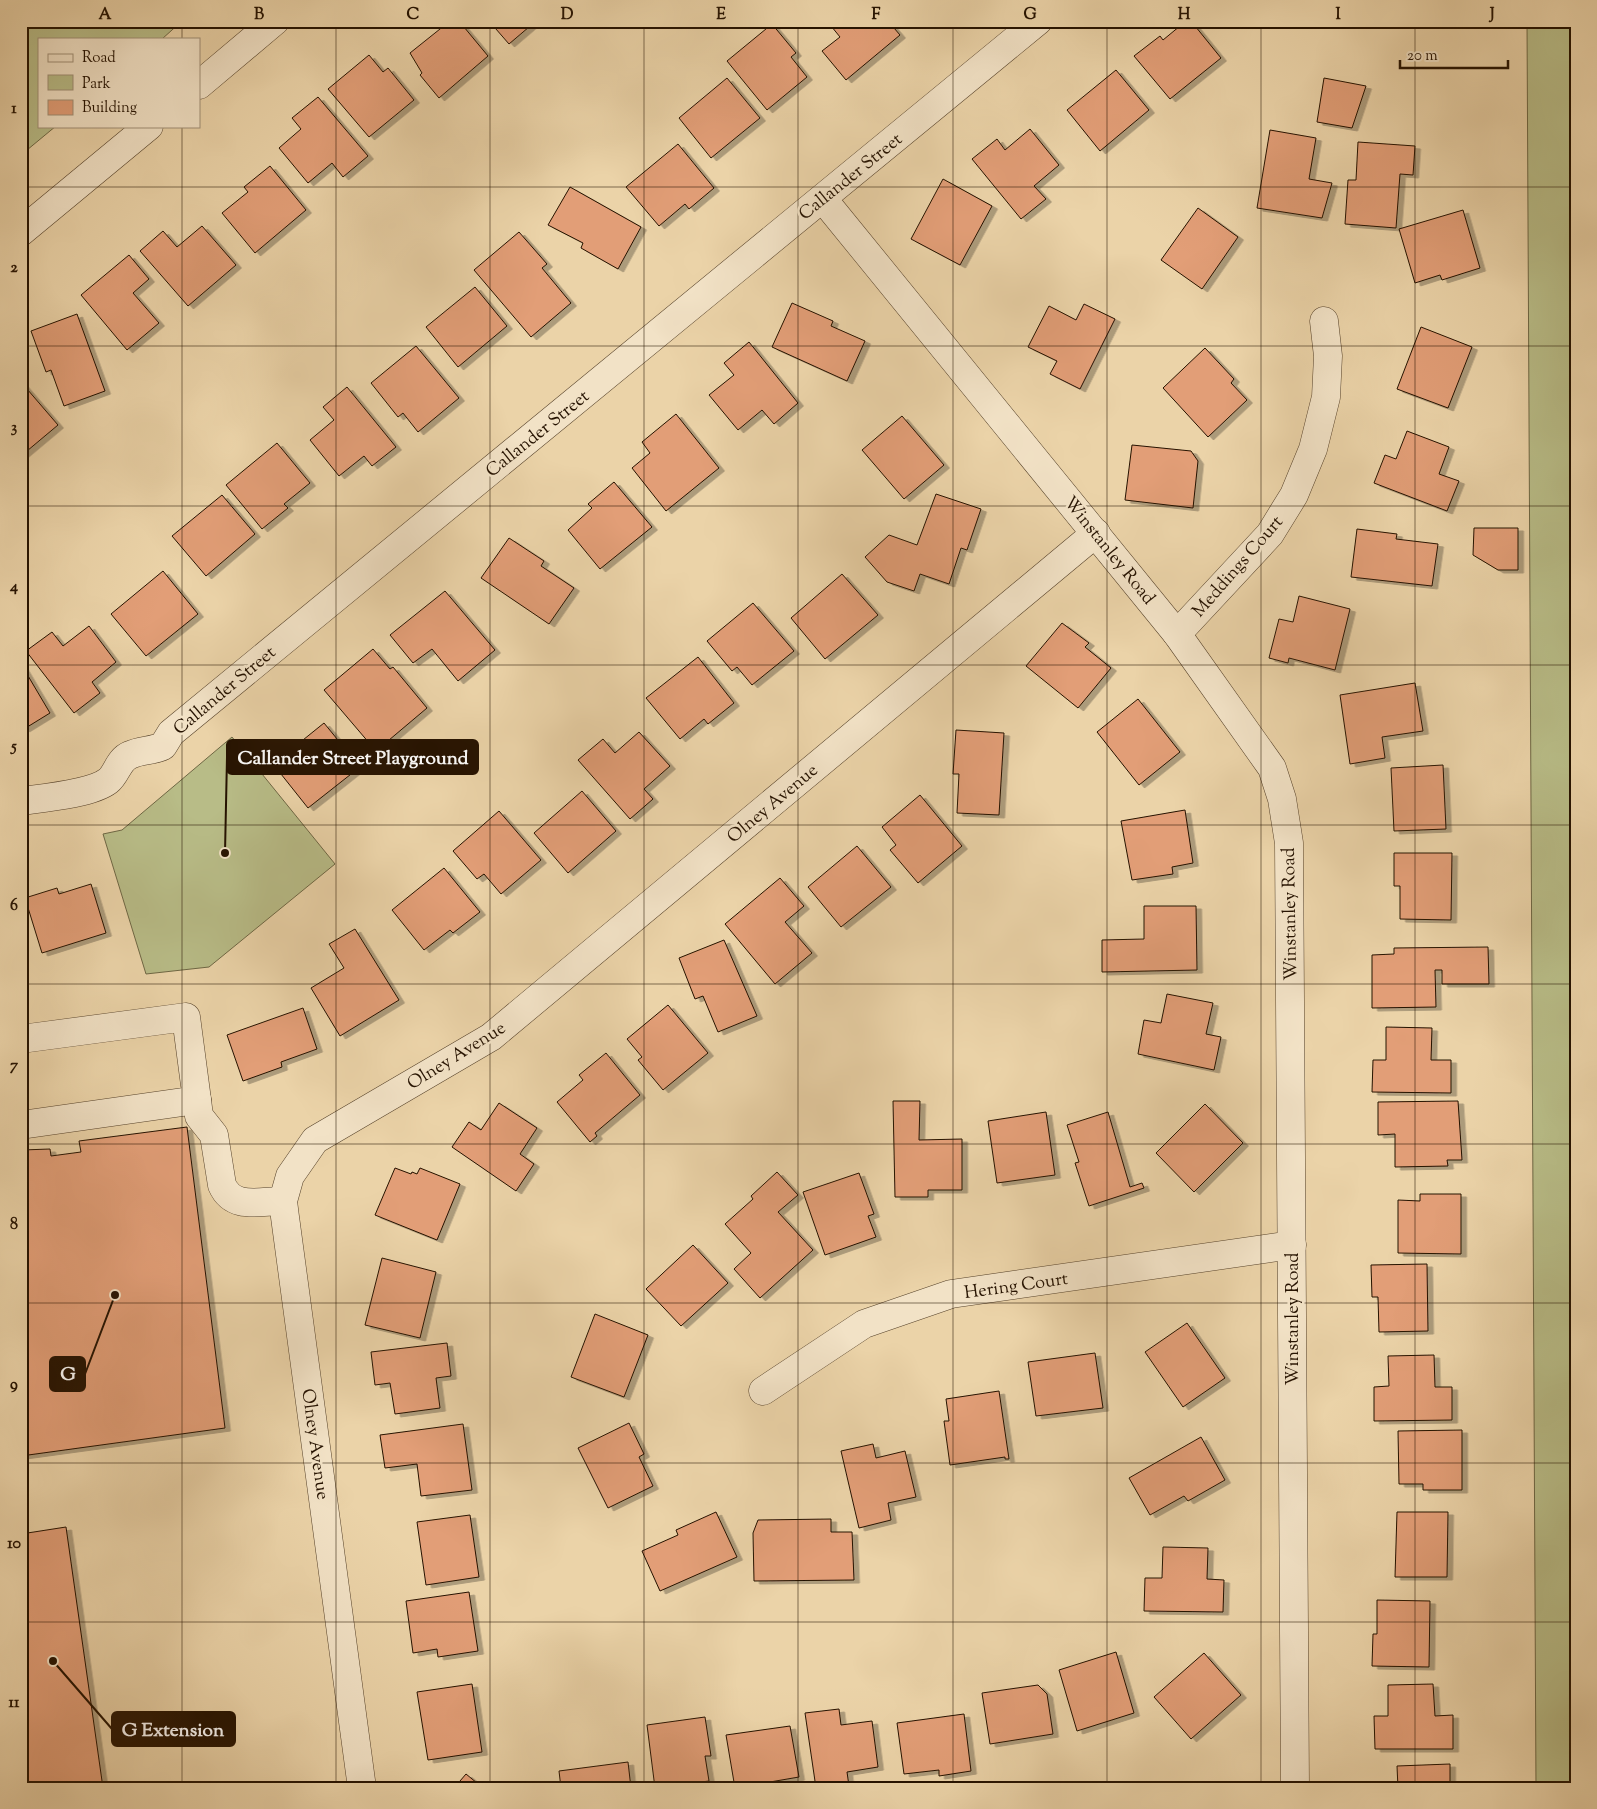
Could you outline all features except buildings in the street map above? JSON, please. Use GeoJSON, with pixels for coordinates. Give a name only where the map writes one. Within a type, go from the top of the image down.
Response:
{"type":"FeatureCollection","features":[{"type":"Feature","properties":{"kind":"street"},"geometry":{"type":"LineString","coordinates":[[200,84],[276,21]]}},
{"type":"Feature","properties":{"kind":"street","name":"Callander Street"},"geometry":{"type":"LineString","coordinates":[[21,801],[63,795],[100,785],[109,780],[121,762],[128,756],[166,744],[171,733],[1038,21]]}},
{"type":"Feature","properties":{"kind":"street"},"geometry":{"type":"LineString","coordinates":[[21,232],[147,128]]}},
{"type":"Feature","properties":{"kind":"street","name":"Winstanley Road"},"geometry":{"type":"LineString","coordinates":[[823,199],[1177,634],[1272,768],[1282,800],[1289,843],[1295,1788]]}},
{"type":"Feature","properties":{"kind":"street","name":"Meddings Court"},"geometry":{"type":"LineString","coordinates":[[1177,634],[1270,534],[1294,495],[1313,449],[1326,397],[1328,356],[1324,321]]}},
{"type":"Feature","properties":{"kind":"street","name":"Olney Avenue"},"geometry":{"type":"LineString","coordinates":[[362,1788],[283,1201],[290,1176],[316,1140],[492,1037],[1096,533]]}},
{"type":"Feature","properties":{"kind":"street"},"geometry":{"type":"LineString","coordinates":[[21,1039],[186,1017],[196,1100],[200,1116],[214,1135],[225,1192],[233,1200],[240,1202],[283,1201]]}},
{"type":"Feature","properties":{"kind":"street"},"geometry":{"type":"LineString","coordinates":[[21,1125],[196,1100]]}},
{"type":"Feature","properties":{"kind":"street","name":"Hering Court"},"geometry":{"type":"LineString","coordinates":[[763,1391],[864,1324],[951,1294],[1292,1245]]}},
{"type":"Feature","properties":{"kind":"green space"},"geometry":{"type":"Polygon","coordinates":[[[21,21],[182,21],[163,38],[38,38],[38,128],[54,128],[21,155],[21,21]]]}},
{"type":"Feature","properties":{"kind":"green space"},"geometry":{"type":"Polygon","coordinates":[[[1527,21],[1576,21],[1576,1788],[1536,1788],[1527,21]]]}},
{"type":"Feature","properties":{"kind":"green space"},"geometry":{"type":"Polygon","coordinates":[[[232,737],[335,864],[209,967],[146,974],[103,834],[122,830],[232,737]]]}},
{"type":"Feature","properties":{"kind":"place","name":"Callander Street Playground"},"geometry":{"type":"Point","coordinates":[225,853]}},
{"type":"Feature","properties":{"kind":"place","name":"G"},"geometry":{"type":"Point","coordinates":[115,1295]}},
{"type":"Feature","properties":{"kind":"place","name":"G Extension"},"geometry":{"type":"Point","coordinates":[53,1661]}}]}
